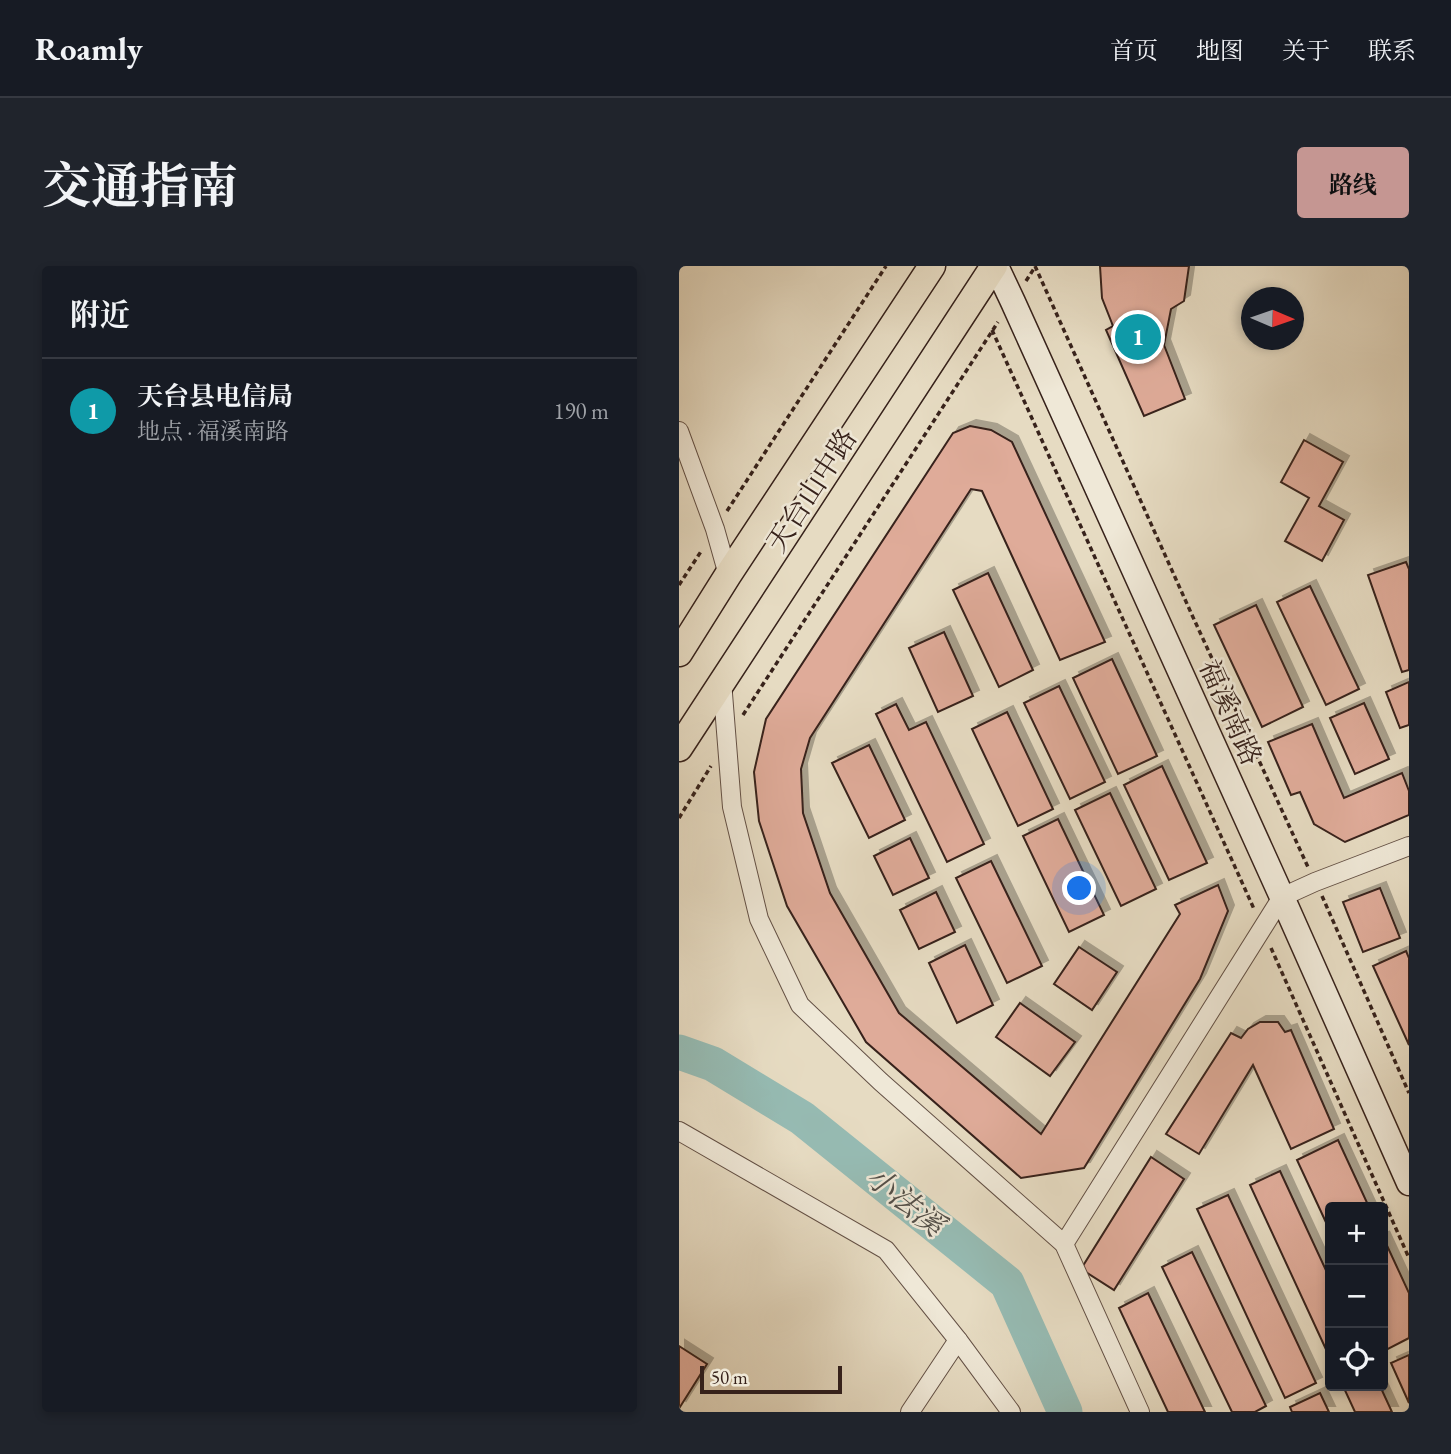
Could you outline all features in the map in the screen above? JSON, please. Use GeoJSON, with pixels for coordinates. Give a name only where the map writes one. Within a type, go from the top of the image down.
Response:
{"type":"FeatureCollection","features":[{"type":"Feature","properties":{"kind":"main road","name":"天台山中路"},"geometry":{"type":"LineString","coordinates":[[679,653],[932,266]]}},
{"type":"Feature","properties":{"kind":"main road","name":"天台山中路"},"geometry":{"type":"LineString","coordinates":[[679,748],[995,266]]}},
{"type":"Feature","properties":{"kind":"main road","name":"福溪南路"},"geometry":{"type":"LineString","coordinates":[[995,266],[1409,1183]]}},
{"type":"Feature","properties":{"kind":"street"},"geometry":{"type":"LineString","coordinates":[[679,431],[715,529],[728,575]]}},
{"type":"Feature","properties":{"kind":"street"},"geometry":{"type":"LineString","coordinates":[[722,681],[732,807],[759,919],[800,1005],[881,1082],[1065,1244],[1140,1412]]}},
{"type":"Feature","properties":{"kind":"street"},"geometry":{"type":"LineString","coordinates":[[1065,1244],[1282,897],[1409,846]]}},
{"type":"Feature","properties":{"kind":"street"},"geometry":{"type":"LineString","coordinates":[[679,1131],[886,1250],[1011,1412]]}},
{"type":"Feature","properties":{"kind":"street"},"geometry":{"type":"LineString","coordinates":[[909,1412],[958,1340]]}},
{"type":"Feature","properties":{"kind":"path"},"geometry":{"type":"LineString","coordinates":[[679,585],[886,266]]}},
{"type":"Feature","properties":{"kind":"path"},"geometry":{"type":"LineString","coordinates":[[679,818],[992,330],[1036,266]]}},
{"type":"Feature","properties":{"kind":"path"},"geometry":{"type":"LineString","coordinates":[[1036,266],[1409,1093]]}},
{"type":"Feature","properties":{"kind":"path"},"geometry":{"type":"LineString","coordinates":[[992,330],[1409,1258]]}},
{"type":"Feature","properties":{"kind":"building"},"geometry":{"type":"Polygon","coordinates":[[[1100,266],[1189,266],[1184,301],[1171,309],[1164,345],[1185,399],[1144,416],[1106,330],[1113,326],[1102,298],[1100,266]]]}},
{"type":"Feature","properties":{"kind":"building"},"geometry":{"type":"Polygon","coordinates":[[[970,426],[991,430],[1012,442],[1105,642],[1060,660],[982,491],[971,489],[810,738],[801,769],[803,813],[830,893],[899,1013],[1041,1134],[1180,914],[1175,905],[1218,885],[1228,911],[1200,979],[1084,1168],[1021,1178],[866,1042],[787,906],[759,821],[754,772],[766,719],[953,433],[970,426]]]}},
{"type":"Feature","properties":{"kind":"building"},"geometry":{"type":"Polygon","coordinates":[[[1304,440],[1343,462],[1319,506],[1344,520],[1322,561],[1285,541],[1309,498],[1281,482],[1304,440]]]}},
{"type":"Feature","properties":{"kind":"building"},"geometry":{"type":"Polygon","coordinates":[[[1406,562],[1409,569],[1409,670],[1402,672],[1368,575],[1406,562]]]}},
{"type":"Feature","properties":{"kind":"building"},"geometry":{"type":"Polygon","coordinates":[[[988,573],[1033,670],[999,687],[953,590],[988,573]]]}},
{"type":"Feature","properties":{"kind":"building"},"geometry":{"type":"Polygon","coordinates":[[[1310,586],[1359,689],[1326,705],[1277,602],[1310,586]]]}},
{"type":"Feature","properties":{"kind":"building"},"geometry":{"type":"Polygon","coordinates":[[[1256,605],[1303,707],[1262,727],[1214,625],[1256,605]]]}},
{"type":"Feature","properties":{"kind":"building"},"geometry":{"type":"Polygon","coordinates":[[[944,632],[973,696],[938,712],[909,648],[944,632]]]}},
{"type":"Feature","properties":{"kind":"building"},"geometry":{"type":"Polygon","coordinates":[[[1112,659],[1157,756],[1118,774],[1073,678],[1112,659]]]}},
{"type":"Feature","properties":{"kind":"building"},"geometry":{"type":"Polygon","coordinates":[[[1409,682],[1409,725],[1400,728],[1386,692],[1409,682]]]}},
{"type":"Feature","properties":{"kind":"building"},"geometry":{"type":"Polygon","coordinates":[[[1059,686],[1105,782],[1070,799],[1024,703],[1059,686]]]}},
{"type":"Feature","properties":{"kind":"building"},"geometry":{"type":"Polygon","coordinates":[[[1364,703],[1389,759],[1355,774],[1330,718],[1364,703]]]}},
{"type":"Feature","properties":{"kind":"building"},"geometry":{"type":"Polygon","coordinates":[[[896,704],[909,730],[926,722],[984,844],[947,862],[876,714],[896,704]]]}},
{"type":"Feature","properties":{"kind":"building"},"geometry":{"type":"Polygon","coordinates":[[[1007,712],[1053,809],[1018,826],[972,729],[1007,712]]]}},
{"type":"Feature","properties":{"kind":"building"},"geometry":{"type":"Polygon","coordinates":[[[1312,724],[1344,798],[1402,773],[1409,791],[1409,815],[1345,842],[1314,824],[1300,792],[1291,795],[1268,742],[1312,724]]]}},
{"type":"Feature","properties":{"kind":"building"},"geometry":{"type":"Polygon","coordinates":[[[869,745],[905,820],[869,838],[832,763],[869,745]]]}},
{"type":"Feature","properties":{"kind":"building"},"geometry":{"type":"Polygon","coordinates":[[[1162,766],[1207,863],[1169,880],[1124,785],[1162,766]]]}},
{"type":"Feature","properties":{"kind":"building"},"geometry":{"type":"Polygon","coordinates":[[[1110,793],[1156,889],[1121,906],[1075,810],[1110,793]]]}},
{"type":"Feature","properties":{"kind":"building"},"geometry":{"type":"Polygon","coordinates":[[[1058,819],[1104,915],[1069,932],[1023,836],[1058,819]]]}},
{"type":"Feature","properties":{"kind":"building"},"geometry":{"type":"Polygon","coordinates":[[[910,838],[929,878],[893,895],[874,856],[910,838]]]}},
{"type":"Feature","properties":{"kind":"building"},"geometry":{"type":"Polygon","coordinates":[[[991,861],[1042,966],[1007,983],[956,878],[991,861]]]}},
{"type":"Feature","properties":{"kind":"building"},"geometry":{"type":"Polygon","coordinates":[[[1380,888],[1400,938],[1363,952],[1343,902],[1380,888]]]}},
{"type":"Feature","properties":{"kind":"building"},"geometry":{"type":"Polygon","coordinates":[[[936,892],[955,932],[919,949],[900,910],[936,892]]]}},
{"type":"Feature","properties":{"kind":"building"},"geometry":{"type":"Polygon","coordinates":[[[965,945],[993,1005],[957,1023],[929,963],[965,945]]]}},
{"type":"Feature","properties":{"kind":"building"},"geometry":{"type":"Polygon","coordinates":[[[1079,947],[1117,972],[1092,1010],[1054,984],[1079,947]]]}},
{"type":"Feature","properties":{"kind":"building"},"geometry":{"type":"Polygon","coordinates":[[[1406,951],[1409,958],[1409,1045],[1373,966],[1406,951]]]}},
{"type":"Feature","properties":{"kind":"building"},"geometry":{"type":"Polygon","coordinates":[[[1020,1003],[1075,1042],[1050,1076],[996,1037],[1020,1003]]]}},
{"type":"Feature","properties":{"kind":"building"},"geometry":{"type":"Polygon","coordinates":[[[1260,1022],[1278,1022],[1285,1032],[1291,1030],[1334,1129],[1291,1149],[1253,1065],[1199,1154],[1166,1134],[1231,1033],[1241,1038],[1248,1029],[1260,1022]]]}},
{"type":"Feature","properties":{"kind":"building"},"geometry":{"type":"Polygon","coordinates":[[[1338,1140],[1367,1202],[1325,1202],[1325,1220],[1297,1160],[1338,1140]]]}},
{"type":"Feature","properties":{"kind":"building"},"geometry":{"type":"Polygon","coordinates":[[[1151,1157],[1184,1179],[1114,1290],[1081,1269],[1151,1157]]]}},
{"type":"Feature","properties":{"kind":"building"},"geometry":{"type":"Polygon","coordinates":[[[1280,1171],[1325,1268],[1325,1347],[1250,1185],[1280,1171]]]}},
{"type":"Feature","properties":{"kind":"building"},"geometry":{"type":"Polygon","coordinates":[[[1228,1195],[1316,1383],[1285,1398],[1197,1209],[1228,1195]]]}},
{"type":"Feature","properties":{"kind":"building"},"geometry":{"type":"Polygon","coordinates":[[[1388,1248],[1409,1293],[1409,1338],[1388,1349],[1388,1248]]]}},
{"type":"Feature","properties":{"kind":"building"},"geometry":{"type":"Polygon","coordinates":[[[1192,1252],[1266,1406],[1255,1412],[1232,1412],[1162,1267],[1192,1252]]]}},
{"type":"Feature","properties":{"kind":"building"},"geometry":{"type":"Polygon","coordinates":[[[1148,1293],[1205,1412],[1168,1412],[1119,1308],[1148,1293]]]}},
{"type":"Feature","properties":{"kind":"building"},"geometry":{"type":"Polygon","coordinates":[[[679,1346],[707,1364],[680,1407],[679,1406],[679,1346]]]}},
{"type":"Feature","properties":{"kind":"building"},"geometry":{"type":"Polygon","coordinates":[[[1409,1355],[1409,1403],[1391,1363],[1409,1355]]]}},
{"type":"Feature","properties":{"kind":"building"},"geometry":{"type":"Polygon","coordinates":[[[1345,1391],[1382,1391],[1392,1412],[1355,1412],[1345,1391]]]}},
{"type":"Feature","properties":{"kind":"building"},"geometry":{"type":"Polygon","coordinates":[[[1320,1393],[1329,1412],[1292,1412],[1290,1407],[1320,1393]]]}},
{"type":"Feature","properties":{"kind":"waterway","name":"小法溪"},"geometry":{"type":"LineString","coordinates":[[679,1052],[713,1064],[802,1118],[1007,1283],[1065,1412]]}},
{"type":"Feature","properties":{"kind":"place","name":"天台县电信局"},"geometry":{"type":"Point","coordinates":[1138,337]}}]}
